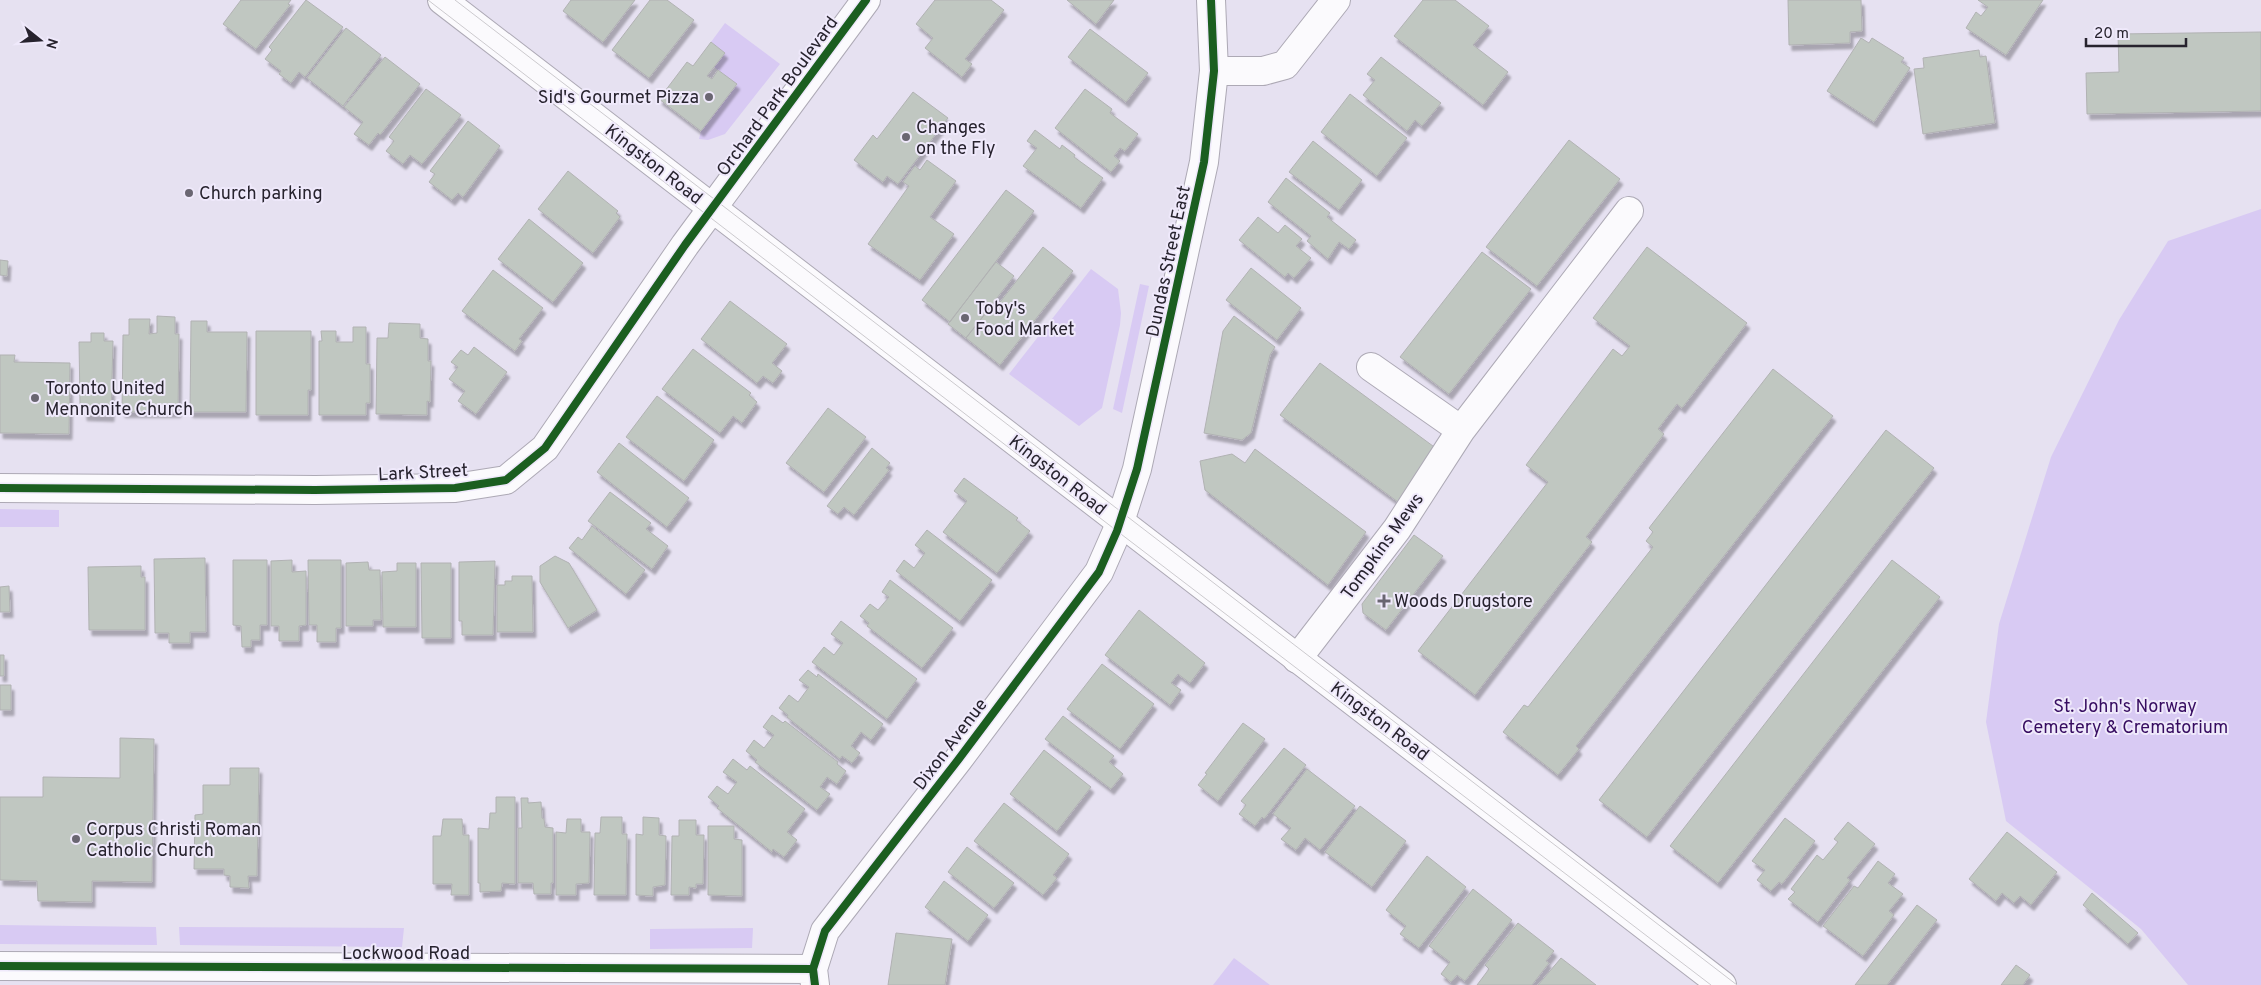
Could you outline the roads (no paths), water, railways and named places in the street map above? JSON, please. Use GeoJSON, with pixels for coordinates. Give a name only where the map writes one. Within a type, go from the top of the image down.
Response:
{"type":"FeatureCollection","features":[{"type":"Feature","properties":{"kind":"street","name":"Kingston Road"},"geometry":{"type":"LineString","coordinates":[[442,0],[1722,985]]}},
{"type":"Feature","properties":{"kind":"street","name":"Orchard Park Boulevard"},"geometry":{"type":"LineString","coordinates":[[712,209],[866,0]]}},
{"type":"Feature","properties":{"kind":"street","name":"Dundas Street East"},"geometry":{"type":"LineString","coordinates":[[1119,522],[1137,469],[1204,162],[1214,71],[1211,0]]}},
{"type":"Feature","properties":{"kind":"street"},"geometry":{"type":"LineString","coordinates":[[1214,71],[1263,71],[1284,65],[1336,0]]}},
{"type":"Feature","properties":{"kind":"street","name":"Lark Street"},"geometry":{"type":"LineString","coordinates":[[0,488],[315,490],[455,488],[506,480],[544,448],[712,209]]}},
{"type":"Feature","properties":{"kind":"street","name":"Tompkins Mews"},"geometry":{"type":"LineString","coordinates":[[1297,659],[1396,529],[1461,430],[1629,210]]}},
{"type":"Feature","properties":{"kind":"street"},"geometry":{"type":"LineString","coordinates":[[1371,367],[1461,430]]}},
{"type":"Feature","properties":{"kind":"street","name":"Dixon Avenue"},"geometry":{"type":"LineString","coordinates":[[814,977],[825,931],[958,760],[1099,572],[1119,522]]}},
{"type":"Feature","properties":{"kind":"street","name":"Lockwood Road"},"geometry":{"type":"LineString","coordinates":[[0,966],[814,977]]}},
{"type":"Feature","properties":{"kind":"tram line"},"geometry":{"type":"LineString","coordinates":[[428,0],[1117,531],[1711,985]]}},
{"type":"Feature","properties":{"kind":"tram line"},"geometry":{"type":"LineString","coordinates":[[455,0],[1737,985]]}},
{"type":"Feature","properties":{"kind":"place","name":"Sid's Gourmet Pizza"},"geometry":{"type":"Point","coordinates":[709,97]}},
{"type":"Feature","properties":{"kind":"place","name":"Changes on the Fly"},"geometry":{"type":"Point","coordinates":[906,137]}},
{"type":"Feature","properties":{"kind":"place","name":"Church parking"},"geometry":{"type":"Point","coordinates":[189,193]}},
{"type":"Feature","properties":{"kind":"place","name":"Toby's Food Market"},"geometry":{"type":"Point","coordinates":[965,318]}},
{"type":"Feature","properties":{"kind":"place","name":"Toronto United Mennonite Church"},"geometry":{"type":"Point","coordinates":[35,398]}},
{"type":"Feature","properties":{"kind":"place","name":"Woods Drugstore"},"geometry":{"type":"Point","coordinates":[1384,601]}},
{"type":"Feature","properties":{"kind":"place","name":"Corpus Christi Roman Catholic Church"},"geometry":{"type":"Point","coordinates":[76,839]}},
{"type":"Feature","properties":{"kind":"park label","name":"St. John's Norway Cemetery & Crematorium"},"geometry":{"type":"Point","coordinates":[2125,716]}}]}
